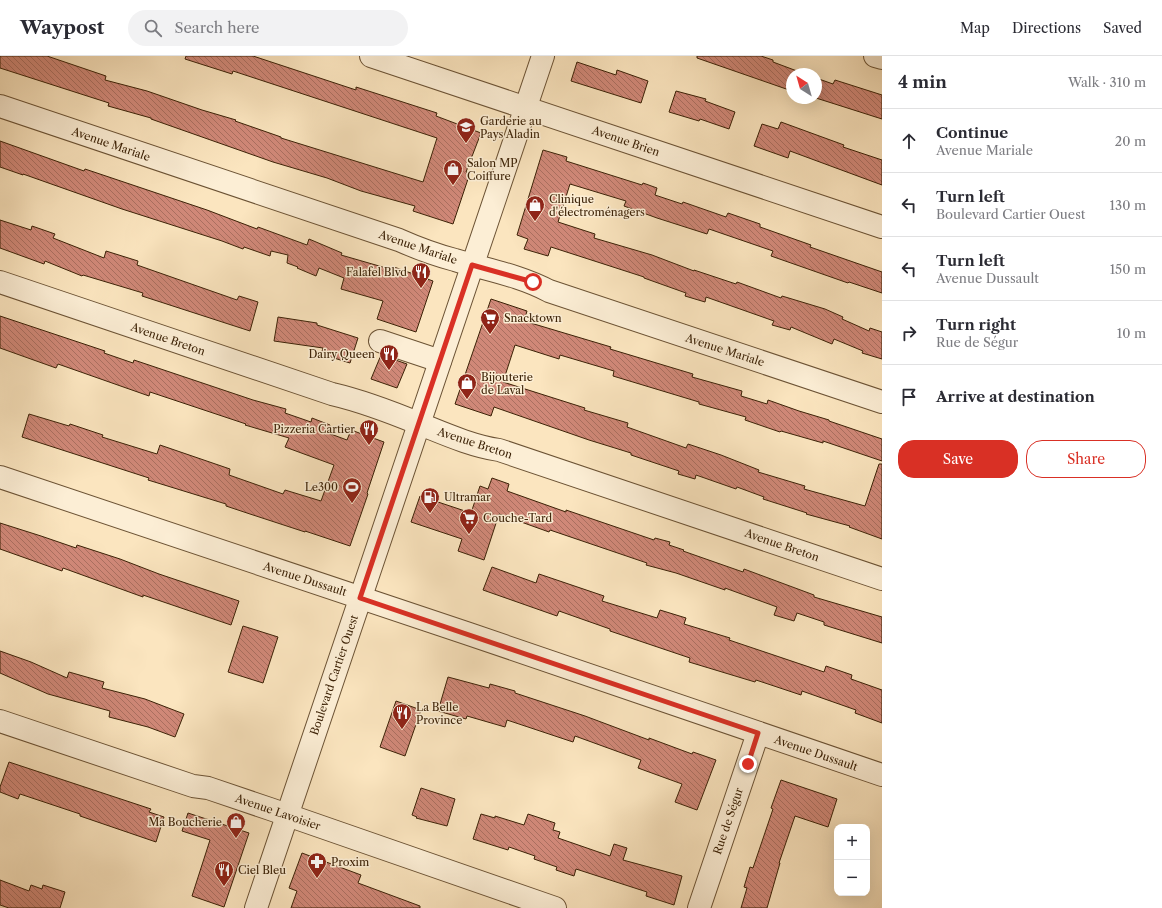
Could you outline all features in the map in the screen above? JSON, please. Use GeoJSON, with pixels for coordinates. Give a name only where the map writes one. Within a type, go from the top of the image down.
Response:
{"type":"FeatureCollection","features":[{"type":"Feature","properties":{"kind":"street","name":"Avenue Brien"},"geometry":{"type":"LineString","coordinates":[[371,56],[882,227]]}},
{"type":"Feature","properties":{"kind":"street","name":"Boulevard Cartier Ouest"},"geometry":{"type":"LineString","coordinates":[[256,908],[543,56]]}},
{"type":"Feature","properties":{"kind":"street"},"geometry":{"type":"LineString","coordinates":[[875,56],[882,58]]}},
{"type":"Feature","properties":{"kind":"street","name":"Avenue Mariale"},"geometry":{"type":"LineString","coordinates":[[0,106],[418,248],[533,282],[549,291],[882,402]]}},
{"type":"Feature","properties":{"kind":"street","name":"Avenue Breton"},"geometry":{"type":"LineString","coordinates":[[0,282],[317,389],[361,402],[439,432],[488,448],[499,450],[882,579]]}},
{"type":"Feature","properties":{"kind":"street"},"geometry":{"type":"LineString","coordinates":[[380,341],[440,361]]}},
{"type":"Feature","properties":{"kind":"street","name":"Avenue Dussault"},"geometry":{"type":"LineString","coordinates":[[0,477],[882,775]]}},
{"type":"Feature","properties":{"kind":"street","name":"Avenue Lavoisier"},"geometry":{"type":"LineString","coordinates":[[0,721],[194,786],[208,788],[556,908]]}},
{"type":"Feature","properties":{"kind":"street","name":"Rue de Ségur"},"geometry":{"type":"LineString","coordinates":[[699,908],[758,733]]}},
{"type":"Feature","properties":{"kind":"building"},"geometry":{"type":"Polygon","coordinates":[[[0,56],[47,56],[106,76],[105,80],[147,91],[236,120],[235,121],[281,138],[423,182],[437,138],[233,71],[232,74],[185,59],[186,56],[253,56],[356,90],[356,87],[437,113],[436,116],[481,133],[466,172],[470,173],[453,224],[413,211],[415,206],[361,191],[327,178],[273,162],[151,118],[108,106],[109,103],[0,68],[0,56]]]}},
{"type":"Feature","properties":{"kind":"building"},"geometry":{"type":"Polygon","coordinates":[[[697,56],[761,56],[773,60],[773,62],[789,68],[786,68],[786,89],[697,58],[697,56]]]}},
{"type":"Feature","properties":{"kind":"building"},"geometry":{"type":"Polygon","coordinates":[[[577,62],[616,75],[617,70],[648,81],[641,103],[571,81],[577,62]]]}},
{"type":"Feature","properties":{"kind":"building"},"geometry":{"type":"Polygon","coordinates":[[[822,80],[833,84],[835,80],[882,95],[882,119],[822,100],[822,80]]]}},
{"type":"Feature","properties":{"kind":"building"},"geometry":{"type":"Polygon","coordinates":[[[676,91],[706,99],[705,101],[735,112],[729,129],[700,119],[699,121],[669,112],[676,91]]]}},
{"type":"Feature","properties":{"kind":"building"},"geometry":{"type":"Polygon","coordinates":[[[781,122],[844,145],[843,147],[882,160],[882,185],[790,151],[788,158],[754,146],[762,124],[778,129],[781,122]]]}},
{"type":"Feature","properties":{"kind":"building"},"geometry":{"type":"Polygon","coordinates":[[[0,141],[84,171],[85,169],[207,210],[257,229],[258,227],[307,245],[309,239],[342,253],[341,255],[393,270],[394,267],[433,281],[416,332],[377,319],[383,301],[341,289],[344,278],[319,268],[316,276],[297,268],[298,267],[287,263],[288,255],[271,251],[270,256],[244,247],[243,249],[0,167],[0,141]]]}},
{"type":"Feature","properties":{"kind":"building"},"geometry":{"type":"Polygon","coordinates":[[[543,150],[567,157],[566,161],[642,185],[643,183],[657,188],[655,195],[682,204],[683,202],[726,217],[728,213],[760,224],[760,227],[811,245],[810,247],[882,272],[882,293],[849,282],[848,283],[771,256],[773,251],[709,229],[707,234],[657,218],[624,206],[626,201],[570,184],[558,222],[595,234],[594,238],[652,255],[694,271],[736,284],[737,282],[781,298],[782,296],[825,309],[843,317],[842,319],[869,331],[870,328],[882,332],[882,359],[862,353],[863,351],[834,339],[832,344],[791,327],[790,330],[772,325],[774,321],[706,297],[705,302],[685,296],[686,293],[644,277],[551,247],[548,256],[524,249],[528,239],[517,235],[543,150]]]}},
{"type":"Feature","properties":{"kind":"building"},"geometry":{"type":"Polygon","coordinates":[[[0,220],[31,230],[32,226],[55,234],[53,238],[104,258],[106,251],[138,261],[137,265],[237,300],[239,296],[258,302],[250,331],[142,296],[143,293],[83,275],[82,276],[45,261],[44,264],[0,248],[0,220]]]}},
{"type":"Feature","properties":{"kind":"building"},"geometry":{"type":"Polygon","coordinates":[[[491,299],[527,311],[524,321],[611,347],[610,349],[693,374],[692,377],[742,391],[741,396],[767,404],[768,400],[882,439],[882,461],[823,441],[823,443],[781,431],[780,432],[745,420],[746,417],[699,404],[699,402],[613,376],[614,371],[560,355],[559,359],[515,345],[503,382],[585,408],[584,410],[628,423],[627,427],[686,448],[688,444],[721,455],[759,470],[758,472],[805,486],[804,489],[865,506],[879,464],[882,464],[882,539],[849,527],[850,526],[806,514],[807,513],[763,499],[764,497],[737,487],[736,489],[696,475],[695,479],[678,474],[679,471],[631,455],[631,453],[494,407],[491,416],[455,404],[491,299]]]}},
{"type":"Feature","properties":{"kind":"building"},"geometry":{"type":"Polygon","coordinates":[[[0,316],[105,351],[104,353],[133,363],[134,360],[253,400],[286,409],[285,413],[311,422],[312,418],[330,425],[328,433],[347,440],[351,430],[384,442],[350,546],[22,437],[29,414],[69,426],[70,424],[103,435],[102,437],[157,454],[160,445],[230,469],[229,475],[283,494],[285,490],[321,501],[334,465],[285,447],[289,438],[245,425],[246,424],[150,392],[149,396],[58,364],[56,368],[0,348],[0,316]]]}},
{"type":"Feature","properties":{"kind":"building"},"geometry":{"type":"Polygon","coordinates":[[[278,317],[317,323],[317,325],[358,338],[350,363],[321,354],[323,348],[274,341],[278,317]]]}},
{"type":"Feature","properties":{"kind":"building","name":"Dairy Queen"},"geometry":{"type":"Polygon","coordinates":[[[381,355],[407,364],[397,388],[371,379],[381,355]]]}},
{"type":"Feature","properties":{"kind":"building"},"geometry":{"type":"Polygon","coordinates":[[[492,478],[509,484],[507,491],[566,512],[566,510],[654,540],[655,538],[670,542],[669,545],[684,550],[683,551],[743,572],[744,569],[814,595],[814,597],[882,617],[882,643],[824,625],[824,622],[797,613],[794,621],[774,615],[777,607],[725,588],[725,590],[676,573],[646,565],[647,563],[550,530],[549,532],[499,514],[484,560],[458,551],[462,539],[411,522],[420,496],[471,513],[480,486],[488,489],[492,478]]]}},
{"type":"Feature","properties":{"kind":"building"},"geometry":{"type":"Polygon","coordinates":[[[0,523],[76,548],[77,545],[120,559],[239,601],[231,625],[143,595],[143,597],[63,568],[62,571],[0,549],[0,523]]]}},
{"type":"Feature","properties":{"kind":"building"},"geometry":{"type":"Polygon","coordinates":[[[492,567],[536,583],[539,574],[604,596],[602,601],[657,618],[660,610],[686,618],[684,624],[730,638],[729,640],[824,672],[826,666],[852,675],[851,679],[882,690],[882,723],[855,713],[856,710],[802,691],[801,695],[756,680],[755,682],[689,662],[690,658],[610,631],[610,629],[559,611],[557,616],[483,590],[492,567]]]}},
{"type":"Feature","properties":{"kind":"building"},"geometry":{"type":"Polygon","coordinates":[[[243,626],[278,637],[263,683],[228,672],[243,626]]]}},
{"type":"Feature","properties":{"kind":"building"},"geometry":{"type":"Polygon","coordinates":[[[0,651],[31,662],[67,678],[69,672],[104,682],[102,688],[145,699],[184,714],[175,737],[148,727],[109,717],[110,711],[48,694],[0,673],[0,651]]]}},
{"type":"Feature","properties":{"kind":"building"},"geometry":{"type":"Polygon","coordinates":[[[448,677],[489,688],[490,684],[515,691],[515,693],[585,716],[649,740],[649,738],[692,754],[693,752],[716,760],[697,810],[675,802],[682,784],[638,768],[641,760],[575,736],[573,742],[507,720],[505,727],[467,716],[466,719],[438,711],[448,677]]]}},
{"type":"Feature","properties":{"kind":"building"},"geometry":{"type":"Polygon","coordinates":[[[396,701],[421,710],[405,756],[380,747],[396,701]]]}},
{"type":"Feature","properties":{"kind":"building"},"geometry":{"type":"Polygon","coordinates":[[[9,762],[151,809],[149,812],[164,817],[156,842],[20,794],[18,799],[0,792],[0,787],[9,762]]]}},
{"type":"Feature","properties":{"kind":"building"},"geometry":{"type":"Polygon","coordinates":[[[781,780],[837,799],[828,827],[795,816],[779,863],[767,908],[741,908],[747,888],[744,887],[750,867],[753,868],[781,780]]]}},
{"type":"Feature","properties":{"kind":"building"},"geometry":{"type":"Polygon","coordinates":[[[421,788],[455,799],[447,826],[416,818],[417,817],[412,815],[421,788]]]}},
{"type":"Feature","properties":{"kind":"building"},"geometry":{"type":"Polygon","coordinates":[[[188,813],[249,833],[224,907],[192,896],[210,840],[182,831],[188,813]]]}},
{"type":"Feature","properties":{"kind":"building"},"geometry":{"type":"Polygon","coordinates":[[[481,814],[495,818],[495,816],[524,825],[528,814],[555,823],[553,830],[560,832],[558,838],[610,856],[614,844],[627,848],[623,860],[682,876],[674,905],[646,896],[647,892],[576,869],[574,876],[556,870],[557,867],[534,859],[535,856],[509,847],[508,850],[473,839],[481,814]]]}},
{"type":"Feature","properties":{"kind":"building"},"geometry":{"type":"Polygon","coordinates":[[[302,853],[361,875],[358,883],[420,906],[420,908],[291,908],[297,891],[289,888],[302,853]]]}},
{"type":"Feature","properties":{"kind":"building"},"geometry":{"type":"Polygon","coordinates":[[[0,880],[29,891],[31,885],[42,889],[43,885],[65,892],[60,908],[9,908],[0,905],[0,880]]]}},
{"type":"Feature","properties":{"kind":"place","name":"Garderie au Pays Aladin"},"geometry":{"type":"Point","coordinates":[466,144]}},
{"type":"Feature","properties":{"kind":"place","name":"Salon MP Coiffure"},"geometry":{"type":"Point","coordinates":[453,186]}},
{"type":"Feature","properties":{"kind":"place","name":"Clinique d'électroménagers"},"geometry":{"type":"Point","coordinates":[535,222]}},
{"type":"Feature","properties":{"kind":"place","name":"Falafel Blvd"},"geometry":{"type":"Point","coordinates":[421,289]}},
{"type":"Feature","properties":{"kind":"place","name":"Snacktown"},"geometry":{"type":"Point","coordinates":[490,335]}},
{"type":"Feature","properties":{"kind":"place","name":"Dairy Queen"},"geometry":{"type":"Point","coordinates":[389,371]}},
{"type":"Feature","properties":{"kind":"place","name":"Bijouterie de Laval"},"geometry":{"type":"Point","coordinates":[467,400]}},
{"type":"Feature","properties":{"kind":"place","name":"Pizzeria Cartier"},"geometry":{"type":"Point","coordinates":[369,446]}},
{"type":"Feature","properties":{"kind":"place","name":"Le300"},"geometry":{"type":"Point","coordinates":[352,504]}},
{"type":"Feature","properties":{"kind":"place","name":"Ultramar"},"geometry":{"type":"Point","coordinates":[430,514]}},
{"type":"Feature","properties":{"kind":"place","name":"Couche-Tard"},"geometry":{"type":"Point","coordinates":[469,535]}},
{"type":"Feature","properties":{"kind":"place","name":"La Belle Province"},"geometry":{"type":"Point","coordinates":[402,730]}},
{"type":"Feature","properties":{"kind":"place","name":"Ma Boucherie"},"geometry":{"type":"Point","coordinates":[236,839]}},
{"type":"Feature","properties":{"kind":"place","name":"Proxim"},"geometry":{"type":"Point","coordinates":[317,879]}},
{"type":"Feature","properties":{"kind":"place","name":"Ciel Bleu"},"geometry":{"type":"Point","coordinates":[224,887]}},
{"type":"Feature","properties":{"kind":"route"},"geometry":{"type":"LineString","coordinates":[[533,282],[472,265],[360,598],[758,733],[748,764]]}}]}
